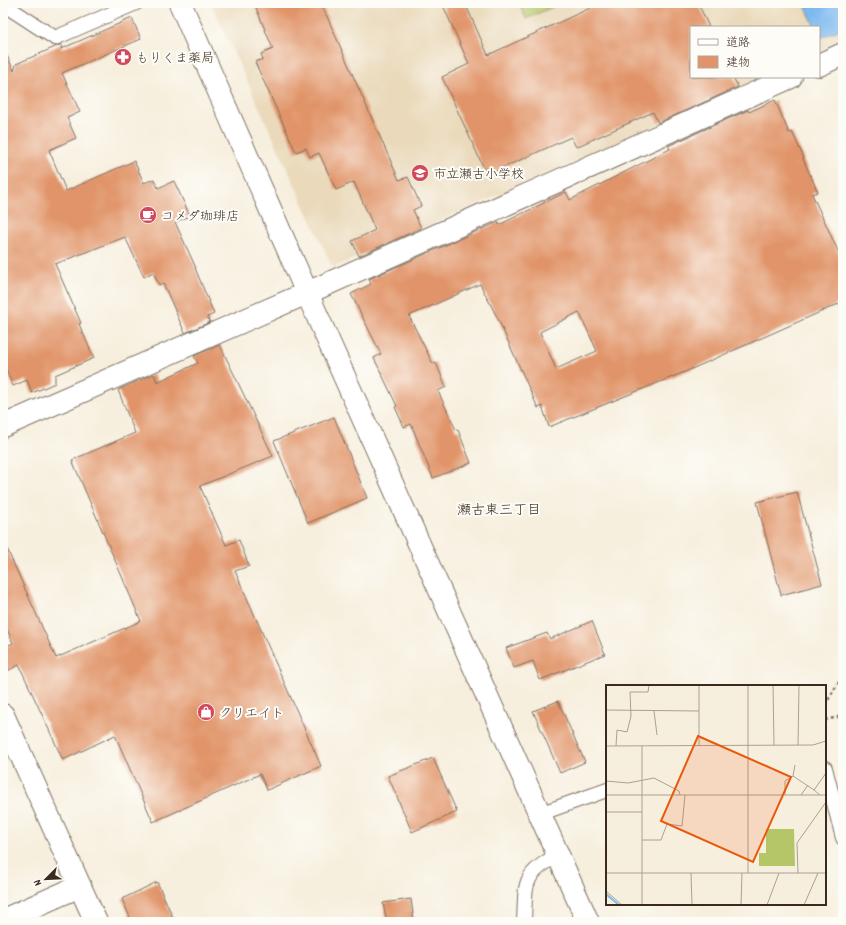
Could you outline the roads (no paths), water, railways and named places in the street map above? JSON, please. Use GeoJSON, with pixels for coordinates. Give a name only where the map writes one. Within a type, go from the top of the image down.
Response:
{"type":"FeatureCollection","features":[{"type":"Feature","properties":{"kind":"street"},"geometry":{"type":"LineString","coordinates":[[180,3],[307,293],[588,922]]}},
{"type":"Feature","properties":{"kind":"street"},"geometry":{"type":"LineString","coordinates":[[820,65],[843,54]]}},
{"type":"Feature","properties":{"kind":"street"},"geometry":{"type":"LineString","coordinates":[[3,426],[307,293],[790,78]]}},
{"type":"Feature","properties":{"kind":"street"},"geometry":{"type":"LineString","coordinates":[[3,715],[96,922]]}},
{"type":"Feature","properties":{"kind":"street"},"geometry":{"type":"LineString","coordinates":[[3,920],[80,886]]}},
{"type":"Feature","properties":{"kind":"lane"},"geometry":{"type":"LineString","coordinates":[[3,4],[55,38],[136,3]]}},
{"type":"Feature","properties":{"kind":"lane"},"geometry":{"type":"LineString","coordinates":[[826,772],[843,838]]}},
{"type":"Feature","properties":{"kind":"lane"},"geometry":{"type":"LineString","coordinates":[[540,814],[606,790]]}},
{"type":"Feature","properties":{"kind":"lane"},"geometry":{"type":"LineString","coordinates":[[524,922],[526,882],[541,865],[558,855]]}},
{"type":"Feature","properties":{"kind":"water"},"geometry":{"type":"Polygon","coordinates":[[[804,3],[843,3],[843,28],[820,38],[820,26],[815,26],[804,3]]]}},
{"type":"Feature","properties":{"kind":"place","name":"もりくま薬局"},"geometry":{"type":"Point","coordinates":[123,57]}},
{"type":"Feature","properties":{"kind":"place","name":"市立瀬古小学校"},"geometry":{"type":"Point","coordinates":[420,173]}},
{"type":"Feature","properties":{"kind":"place","name":"コメダ珈琲店"},"geometry":{"type":"Point","coordinates":[148,215]}},
{"type":"Feature","properties":{"kind":"place","name":"クリエイト"},"geometry":{"type":"Point","coordinates":[206,712]}},
{"type":"Feature","properties":{"kind":"district","name":"瀬古東三丁目"},"geometry":{"type":"Point","coordinates":[499,509]}}]}
